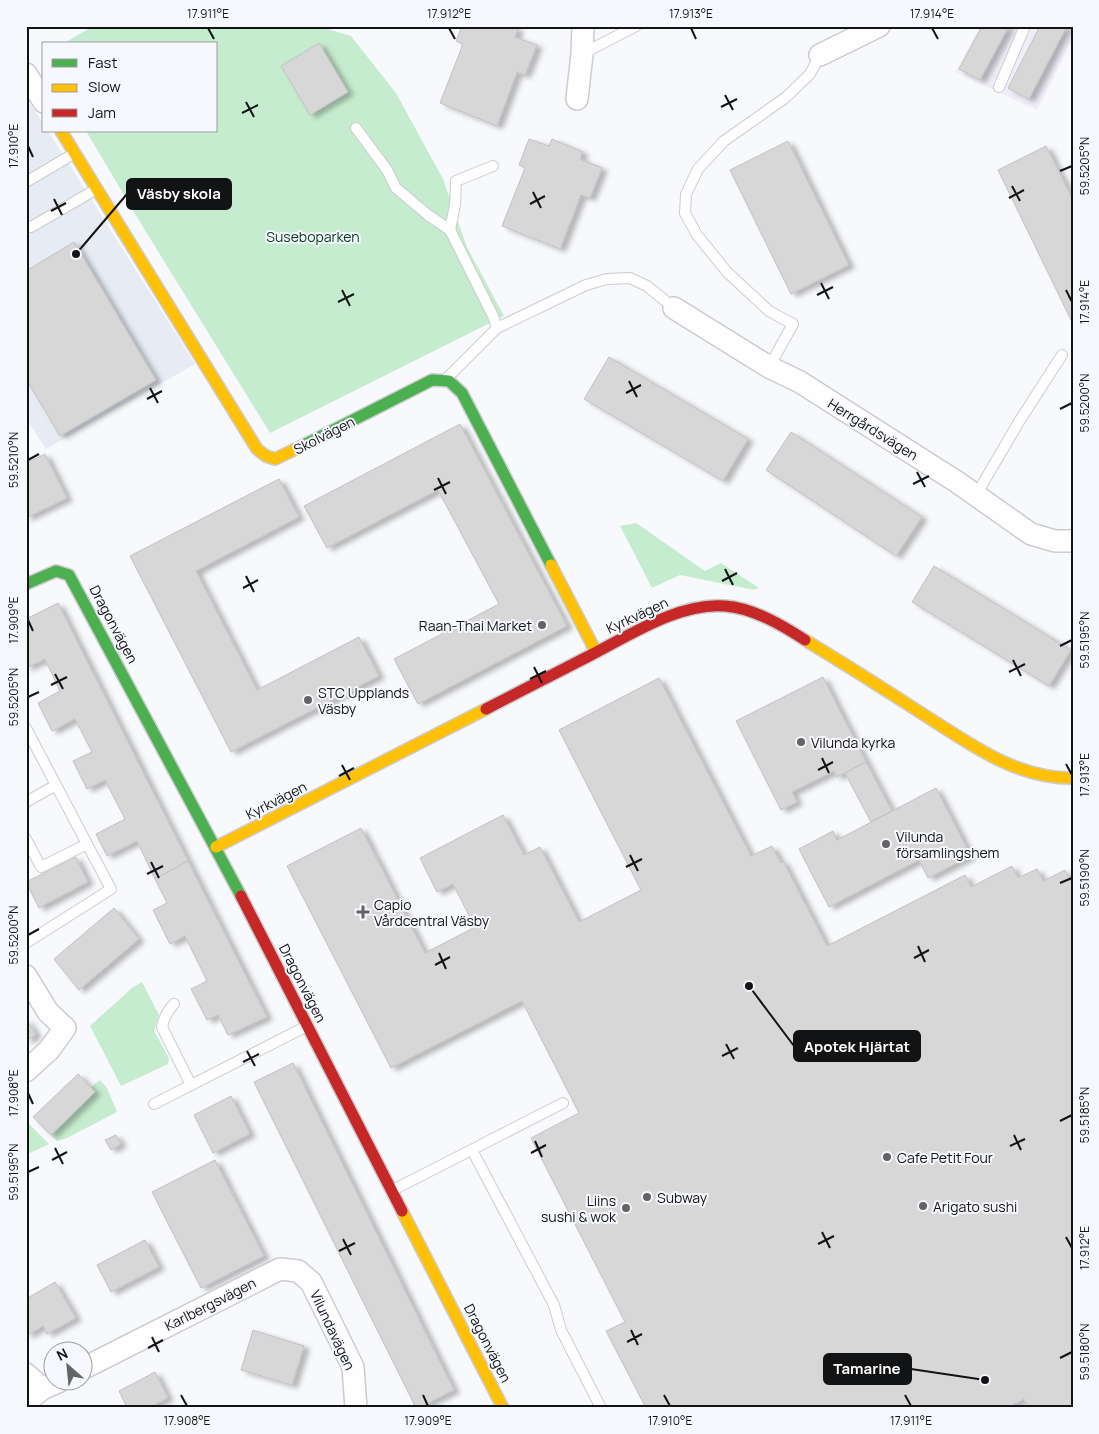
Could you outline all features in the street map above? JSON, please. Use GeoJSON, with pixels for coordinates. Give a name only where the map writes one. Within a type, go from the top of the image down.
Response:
{"type":"FeatureCollection","features":[{"type":"Feature","properties":{"kind":"street"},"geometry":{"type":"LineString","coordinates":[[577,99],[583,26]]}},
{"type":"Feature","properties":{"kind":"street"},"geometry":{"type":"LineString","coordinates":[[820,55],[880,26]]}},
{"type":"Feature","properties":{"kind":"street"},"geometry":{"type":"LineString","coordinates":[[26,74],[42,99]]}},
{"type":"Feature","properties":{"kind":"street","name":"Skolvägen"},"geometry":{"type":"LineString","coordinates":[[62,132],[257,449],[266,456],[275,460],[432,380],[446,379]]}},
{"type":"Feature","properties":{"kind":"street","name":"Herrgårdsvägen"},"geometry":{"type":"LineString","coordinates":[[674,308],[769,367],[800,382],[976,495],[1031,534],[1055,541],[1073,541]]}},
{"type":"Feature","properties":{"kind":"street"},"geometry":{"type":"LineString","coordinates":[[446,379],[455,384],[462,393],[596,652]]}},
{"type":"Feature","properties":{"kind":"street","name":"Dragonvägen"},"geometry":{"type":"LineString","coordinates":[[26,584],[56,571],[69,575],[216,847],[503,1408]]}},
{"type":"Feature","properties":{"kind":"street","name":"Kyrkvägen"},"geometry":{"type":"LineString","coordinates":[[216,847],[596,652],[675,613],[699,606],[724,604],[766,618],[799,636],[994,758],[1023,772],[1054,779],[1073,778]]}},
{"type":"Feature","properties":{"kind":"street"},"geometry":{"type":"LineString","coordinates":[[26,976],[48,1012],[65,1028],[49,1050],[26,1071]]}},
{"type":"Feature","properties":{"kind":"street","name":"Karlbergsvägen"},"geometry":{"type":"LineString","coordinates":[[92,1364],[280,1269],[298,1271],[311,1282]]}},
{"type":"Feature","properties":{"kind":"street","name":"Vilundavägen"},"geometry":{"type":"LineString","coordinates":[[311,1282],[354,1367],[356,1408]]}},
{"type":"Feature","properties":{"kind":"street"},"geometry":{"type":"LineString","coordinates":[[26,1374],[42,1391]]}},
{"type":"Feature","properties":{"kind":"lane"},"geometry":{"type":"LineString","coordinates":[[582,54],[636,26]]}},
{"type":"Feature","properties":{"kind":"lane"},"geometry":{"type":"LineString","coordinates":[[999,87],[1026,26]]}},
{"type":"Feature","properties":{"kind":"lane"},"geometry":{"type":"LineString","coordinates":[[769,367],[793,324],[769,311],[721,264],[697,235],[685,213],[686,194],[698,168],[724,141],[786,98],[810,74],[820,55]]}},
{"type":"Feature","properties":{"kind":"lane"},"geometry":{"type":"LineString","coordinates":[[356,128],[387,170],[396,188],[428,215],[450,230],[493,316],[497,328]]}},
{"type":"Feature","properties":{"kind":"lane"},"geometry":{"type":"LineString","coordinates":[[26,182],[75,153]]}},
{"type":"Feature","properties":{"kind":"lane"},"geometry":{"type":"LineString","coordinates":[[450,230],[455,205],[456,181],[493,166]]}},
{"type":"Feature","properties":{"kind":"lane"},"geometry":{"type":"LineString","coordinates":[[26,225],[31,227],[96,190]]}},
{"type":"Feature","properties":{"kind":"lane"},"geometry":{"type":"LineString","coordinates":[[446,379],[497,328],[586,285],[608,279],[630,278],[647,286],[674,308]]}},
{"type":"Feature","properties":{"kind":"lane"},"geometry":{"type":"LineString","coordinates":[[976,495],[1062,354]]}},
{"type":"Feature","properties":{"kind":"lane"},"geometry":{"type":"LineString","coordinates":[[26,728],[112,889],[26,943]]}},
{"type":"Feature","properties":{"kind":"lane"},"geometry":{"type":"LineString","coordinates":[[26,802],[56,785]]}},
{"type":"Feature","properties":{"kind":"lane"},"geometry":{"type":"LineString","coordinates":[[26,839],[41,867],[87,844]]}},
{"type":"Feature","properties":{"kind":"lane"},"geometry":{"type":"LineString","coordinates":[[174,1004],[163,1018],[162,1027],[191,1085]]}},
{"type":"Feature","properties":{"kind":"lane"},"geometry":{"type":"LineString","coordinates":[[154,1104],[308,1025]]}},
{"type":"Feature","properties":{"kind":"lane"},"geometry":{"type":"LineString","coordinates":[[393,1190],[563,1103]]}},
{"type":"Feature","properties":{"kind":"lane"},"geometry":{"type":"LineString","coordinates":[[472,1150],[554,1305],[562,1330],[601,1408]]}},
{"type":"Feature","properties":{"kind":"shaded area"},"geometry":{"type":"Polygon","coordinates":[[[980,26],[1073,26],[1073,38],[1037,110],[955,72],[980,26]]]}},
{"type":"Feature","properties":{"kind":"shaded area"},"geometry":{"type":"Polygon","coordinates":[[[26,98],[42,122],[42,132],[49,132],[195,364],[46,449],[26,418],[26,98]]]}},
{"type":"Feature","properties":{"kind":"green space","name":"Suseboparken"},"geometry":{"type":"Polygon","coordinates":[[[93,26],[318,26],[351,36],[396,93],[443,179],[467,247],[504,316],[270,433],[87,132],[218,132],[218,42],[66,42],[93,26]]]}},
{"type":"Feature","properties":{"kind":"green space"},"geometry":{"type":"Polygon","coordinates":[[[636,523],[705,571],[721,563],[759,588],[754,590],[680,575],[652,588],[620,526],[636,523]]]}},
{"type":"Feature","properties":{"kind":"green space"},"geometry":{"type":"Polygon","coordinates":[[[142,982],[159,1015],[154,1031],[169,1058],[168,1064],[121,1086],[90,1026],[132,988],[142,982]]]}},
{"type":"Feature","properties":{"kind":"green space"},"geometry":{"type":"Polygon","coordinates":[[[100,1080],[107,1088],[117,1112],[67,1138],[57,1141],[51,1135],[95,1092],[91,1087],[100,1080]]]}},
{"type":"Feature","properties":{"kind":"green space"},"geometry":{"type":"Polygon","coordinates":[[[29,1124],[49,1144],[26,1155],[26,1126],[29,1124]]]}},
{"type":"Feature","properties":{"kind":"building"},"geometry":{"type":"Polygon","coordinates":[[[462,26],[510,26],[518,29],[515,37],[537,45],[525,75],[517,72],[497,126],[440,103],[463,44],[456,41],[462,26]]]}},
{"type":"Feature","properties":{"kind":"building"},"geometry":{"type":"Polygon","coordinates":[[[982,26],[1009,26],[980,80],[959,69],[982,26]]]}},
{"type":"Feature","properties":{"kind":"building"},"geometry":{"type":"Polygon","coordinates":[[[1040,26],[1067,26],[1029,99],[1008,88],[1040,26]]]}},
{"type":"Feature","properties":{"kind":"building"},"geometry":{"type":"Polygon","coordinates":[[[319,43],[348,92],[310,115],[281,66],[319,43]]]}},
{"type":"Feature","properties":{"kind":"building"},"geometry":{"type":"Polygon","coordinates":[[[529,139],[549,146],[552,139],[583,152],[580,159],[602,168],[590,198],[581,195],[560,249],[502,226],[525,168],[519,165],[529,139]]]}},
{"type":"Feature","properties":{"kind":"building"},"geometry":{"type":"Polygon","coordinates":[[[788,141],[849,265],[791,294],[730,170],[788,141]]]}},
{"type":"Feature","properties":{"kind":"building"},"geometry":{"type":"Polygon","coordinates":[[[1046,146],[1073,200],[1073,324],[998,170],[1046,146]]]}},
{"type":"Feature","properties":{"kind":"building"},"geometry":{"type":"Polygon","coordinates":[[[74,242],[156,380],[60,436],[26,379],[26,271],[74,242]]]}},
{"type":"Feature","properties":{"kind":"building"},"geometry":{"type":"Polygon","coordinates":[[[609,357],[748,439],[723,481],[584,399],[609,357]]]}},
{"type":"Feature","properties":{"kind":"building"},"geometry":{"type":"Polygon","coordinates":[[[460,424],[567,626],[418,704],[394,659],[499,604],[438,490],[327,548],[304,506],[460,424]]]}},
{"type":"Feature","properties":{"kind":"building"},"geometry":{"type":"Polygon","coordinates":[[[791,432],[922,517],[896,556],[766,470],[791,432]]]}},
{"type":"Feature","properties":{"kind":"building"},"geometry":{"type":"Polygon","coordinates":[[[45,454],[67,498],[26,518],[26,463],[45,454]]]}},
{"type":"Feature","properties":{"kind":"building"},"geometry":{"type":"Polygon","coordinates":[[[279,479],[299,517],[196,571],[257,690],[359,637],[379,676],[231,752],[130,556],[279,479]]]}},
{"type":"Feature","properties":{"kind":"building"},"geometry":{"type":"Polygon","coordinates":[[[934,566],[1071,650],[1049,686],[912,602],[934,566]]]}},
{"type":"Feature","properties":{"kind":"building"},"geometry":{"type":"Polygon","coordinates":[[[58,603],[188,861],[155,879],[137,841],[107,856],[96,834],[125,819],[105,780],[87,789],[73,761],[92,752],[75,719],[52,731],[38,703],[60,691],[45,659],[26,668],[26,619],[58,603]]]}},
{"type":"Feature","properties":{"kind":"building","name":"Vilunda kyrka"},"geometry":{"type":"Polygon","coordinates":[[[823,677],[866,762],[837,777],[834,771],[792,792],[797,802],[781,810],[736,721],[823,677]]]}},
{"type":"Feature","properties":{"kind":"building"},"geometry":{"type":"Polygon","coordinates":[[[659,678],[751,856],[772,846],[781,863],[783,861],[827,946],[965,875],[971,887],[1012,866],[1018,878],[1037,869],[1043,881],[1065,870],[1073,885],[1073,1408],[1029,1408],[1024,1399],[1007,1408],[646,1408],[606,1331],[625,1322],[531,1138],[579,1113],[522,1001],[391,1068],[287,866],[361,828],[425,953],[475,927],[453,884],[437,892],[420,858],[503,815],[524,855],[540,847],[579,922],[641,890],[559,730],[659,678]]]}},
{"type":"Feature","properties":{"kind":"building"},"geometry":{"type":"Polygon","coordinates":[[[866,762],[892,811],[871,822],[845,773],[866,762]]]}},
{"type":"Feature","properties":{"kind":"building","name":"Vilunda församlingshem"},"geometry":{"type":"Polygon","coordinates":[[[936,788],[971,856],[928,878],[919,860],[829,907],[799,849],[833,831],[837,840],[936,788]]]}},
{"type":"Feature","properties":{"kind":"building"},"geometry":{"type":"Polygon","coordinates":[[[76,857],[88,882],[39,908],[26,882],[76,857]]]}},
{"type":"Feature","properties":{"kind":"building"},"geometry":{"type":"Polygon","coordinates":[[[188,861],[267,1017],[228,1035],[218,1015],[207,1020],[191,989],[207,981],[185,936],[170,944],[153,910],[167,903],[155,879],[188,861]]]}},
{"type":"Feature","properties":{"kind":"building"},"geometry":{"type":"Polygon","coordinates":[[[114,908],[139,939],[79,990],[54,959],[114,908]]]}},
{"type":"Feature","properties":{"kind":"building"},"geometry":{"type":"Polygon","coordinates":[[[26,1018],[36,1035],[26,1041],[26,1018]]]}},
{"type":"Feature","properties":{"kind":"building"},"geometry":{"type":"Polygon","coordinates":[[[293,1063],[454,1390],[419,1408],[416,1408],[254,1082],[293,1063]]]}},
{"type":"Feature","properties":{"kind":"building"},"geometry":{"type":"Polygon","coordinates":[[[78,1074],[95,1092],[51,1135],[33,1117],[78,1074]]]}},
{"type":"Feature","properties":{"kind":"building"},"geometry":{"type":"Polygon","coordinates":[[[231,1096],[250,1134],[213,1153],[194,1115],[231,1096]]]}},
{"type":"Feature","properties":{"kind":"building"},"geometry":{"type":"Polygon","coordinates":[[[116,1135],[121,1144],[111,1150],[105,1140],[116,1135]]]}},
{"type":"Feature","properties":{"kind":"building"},"geometry":{"type":"Polygon","coordinates":[[[215,1160],[264,1256],[201,1288],[152,1192],[215,1160]]]}},
{"type":"Feature","properties":{"kind":"building"},"geometry":{"type":"Polygon","coordinates":[[[145,1240],[159,1267],[111,1292],[97,1265],[145,1240]]]}},
{"type":"Feature","properties":{"kind":"building"},"geometry":{"type":"Polygon","coordinates":[[[55,1282],[76,1318],[47,1334],[43,1326],[28,1335],[26,1332],[26,1299],[55,1282]]]}},
{"type":"Feature","properties":{"kind":"building"},"geometry":{"type":"Polygon","coordinates":[[[253,1330],[304,1346],[292,1385],[241,1370],[253,1330]]]}},
{"type":"Feature","properties":{"kind":"building"},"geometry":{"type":"Polygon","coordinates":[[[155,1372],[168,1398],[148,1408],[127,1408],[119,1391],[155,1372]]]}},
{"type":"Feature","properties":{"kind":"traffic: fast"},"geometry":{"type":"LineString","coordinates":[[302,446],[432,380],[449,381],[462,393],[551,565]]}},
{"type":"Feature","properties":{"kind":"traffic: fast"},"geometry":{"type":"LineString","coordinates":[[26,584],[56,571],[69,575],[241,896]]}},
{"type":"Feature","properties":{"kind":"traffic: slow"},"geometry":{"type":"LineString","coordinates":[[62,132],[257,449],[266,456],[275,459],[302,446]]}},
{"type":"Feature","properties":{"kind":"traffic: slow"},"geometry":{"type":"LineString","coordinates":[[551,565],[596,652]]}},
{"type":"Feature","properties":{"kind":"traffic: slow"},"geometry":{"type":"LineString","coordinates":[[805,640],[991,756],[1031,772],[1051,777],[1073,778]]}},
{"type":"Feature","properties":{"kind":"traffic: slow"},"geometry":{"type":"LineString","coordinates":[[216,847],[486,709]]}},
{"type":"Feature","properties":{"kind":"traffic: slow"},"geometry":{"type":"LineString","coordinates":[[402,1211],[503,1408]]}},
{"type":"Feature","properties":{"kind":"traffic: jam"},"geometry":{"type":"LineString","coordinates":[[486,709],[639,630],[673,614],[691,609],[708,606],[736,607],[777,623],[805,640]]}},
{"type":"Feature","properties":{"kind":"traffic: jam"},"geometry":{"type":"LineString","coordinates":[[241,896],[402,1211]]}},
{"type":"Feature","properties":{"kind":"place","name":"Väsby skola"},"geometry":{"type":"Point","coordinates":[76,254]}},
{"type":"Feature","properties":{"kind":"place","name":"Raan-Thai Market"},"geometry":{"type":"Point","coordinates":[542,625]}},
{"type":"Feature","properties":{"kind":"place","name":"STC Upplands Väsby"},"geometry":{"type":"Point","coordinates":[308,700]}},
{"type":"Feature","properties":{"kind":"place","name":"Vilunda kyrka"},"geometry":{"type":"Point","coordinates":[801,742]}},
{"type":"Feature","properties":{"kind":"place","name":"Vilunda församlingshem"},"geometry":{"type":"Point","coordinates":[886,844]}},
{"type":"Feature","properties":{"kind":"place","name":"Capio Vårdcentral Väsby"},"geometry":{"type":"Point","coordinates":[363,912]}},
{"type":"Feature","properties":{"kind":"place","name":"Apotek Hjärtat"},"geometry":{"type":"Point","coordinates":[749,986]}},
{"type":"Feature","properties":{"kind":"place","name":"Cafe Petit Four"},"geometry":{"type":"Point","coordinates":[887,1157]}},
{"type":"Feature","properties":{"kind":"place","name":"Subway"},"geometry":{"type":"Point","coordinates":[647,1197]}},
{"type":"Feature","properties":{"kind":"place","name":"Arigato sushi"},"geometry":{"type":"Point","coordinates":[923,1206]}},
{"type":"Feature","properties":{"kind":"place","name":"Liins sushi & wok"},"geometry":{"type":"Point","coordinates":[626,1208]}},
{"type":"Feature","properties":{"kind":"place","name":"Tamarine"},"geometry":{"type":"Point","coordinates":[985,1380]}}]}
